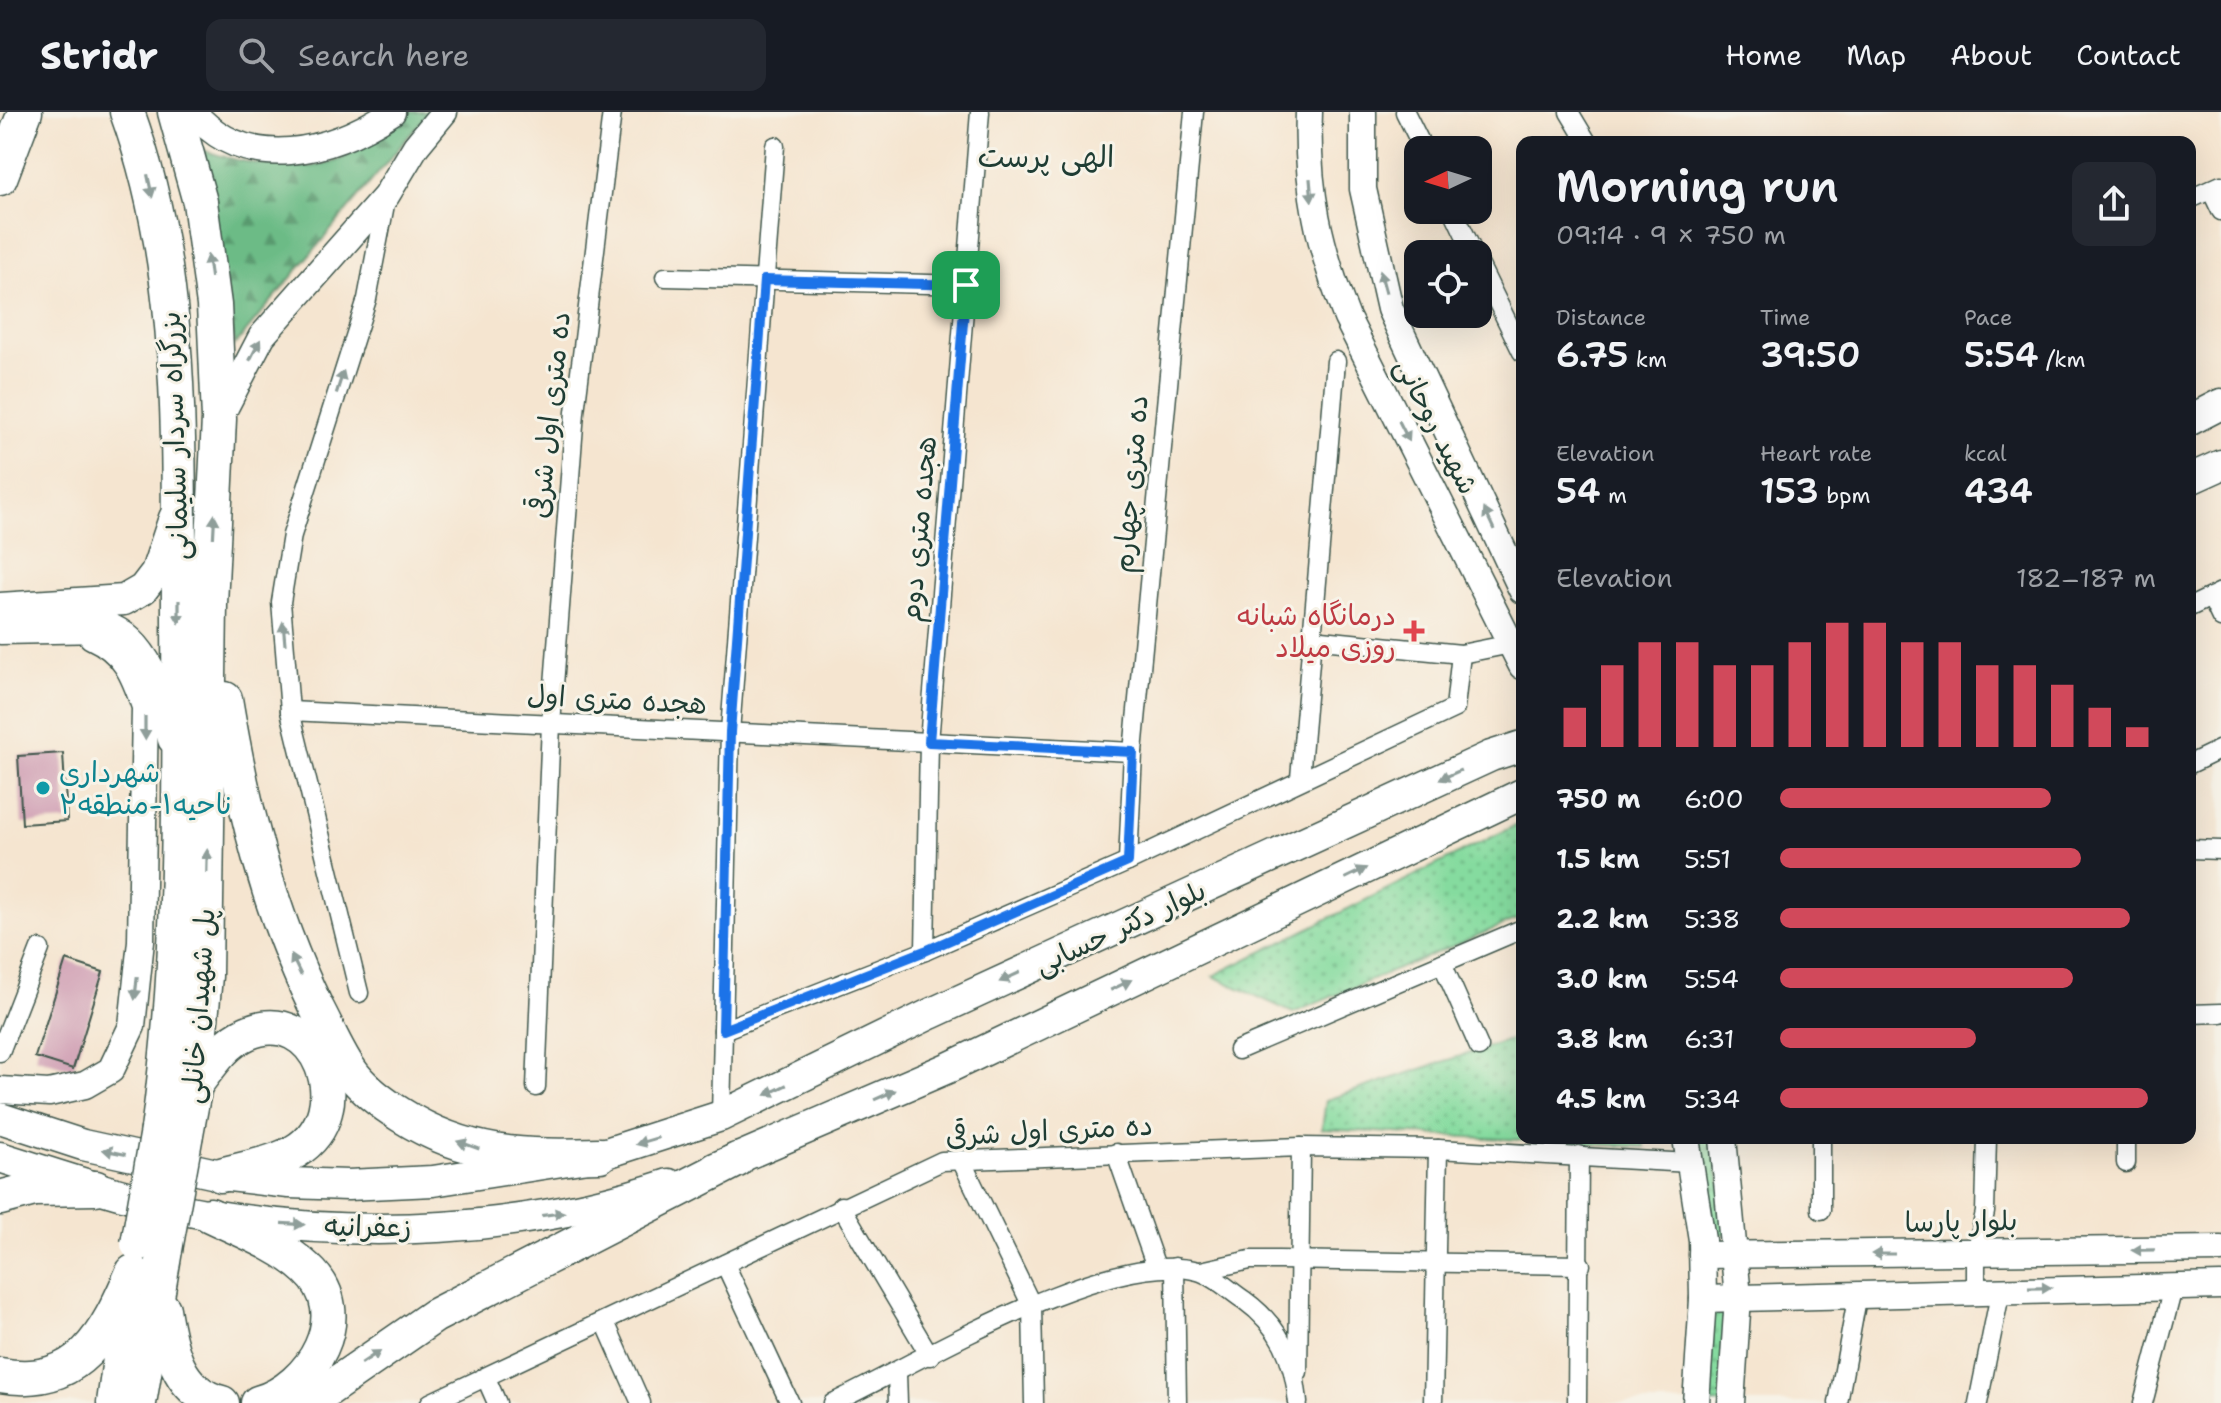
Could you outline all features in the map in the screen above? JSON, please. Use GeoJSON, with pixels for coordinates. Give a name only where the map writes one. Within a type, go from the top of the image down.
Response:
{"type":"FeatureCollection","features":[{"type":"Feature","properties":{"kind":"highway"},"geometry":{"type":"LineString","coordinates":[[0,178],[25,112]]}},
{"type":"Feature","properties":{"kind":"highway","name":"بزرگراه سردار سلیمانی"},"geometry":{"type":"LineString","coordinates":[[127,112],[144,158],[165,256],[176,371],[180,765]]}},
{"type":"Feature","properties":{"kind":"highway","name":"بزرگراه سردار سلیمانی"},"geometry":{"type":"LineString","coordinates":[[175,112],[200,202],[214,305],[219,419],[210,604]]}},
{"type":"Feature","properties":{"kind":"highway"},"geometry":{"type":"LineString","coordinates":[[210,604],[236,768],[269,893],[288,948],[354,1076],[402,1115],[441,1135],[485,1150],[519,1157],[600,1155]]}},
{"type":"Feature","properties":{"kind":"highway","name":"پل شهیدان خانلی"},"geometry":{"type":"LineString","coordinates":[[172,1132],[195,1085],[205,976],[210,604]]}},
{"type":"Feature","properties":{"kind":"highway","name":"پل شهیدان خانلی"},"geometry":{"type":"LineString","coordinates":[[114,1403],[149,1262],[172,1132],[180,765]]}},
{"type":"Feature","properties":{"kind":"highway"},"geometry":{"type":"LineString","coordinates":[[195,1085],[226,1047],[248,1033],[278,1026],[300,1036],[318,1057],[329,1085],[327,1111],[315,1135],[296,1151],[221,1175]]}},
{"type":"Feature","properties":{"kind":"highway"},"geometry":{"type":"LineString","coordinates":[[308,1403],[434,1316],[737,1160]]}},
{"type":"Feature","properties":{"kind":"highway"},"geometry":{"type":"LineString","coordinates":[[0,1198],[34,1189],[96,1188]]}},
{"type":"Feature","properties":{"kind":"highway"},"geometry":{"type":"LineString","coordinates":[[210,1215],[282,1250],[310,1271],[323,1294],[328,1318],[323,1343],[313,1366],[284,1393],[258,1403]]}},
{"type":"Feature","properties":{"kind":"highway"},"geometry":{"type":"LineString","coordinates":[[0,1375],[32,1378],[63,1369],[94,1349],[149,1262]]}},
{"type":"Feature","properties":{"kind":"highway"},"geometry":{"type":"LineString","coordinates":[[149,1262],[169,1347],[179,1370],[194,1389],[222,1403]]}},
{"type":"Feature","properties":{"kind":"highway","name":"پل شهیدان خانلی"},"geometry":{"type":"LineString","coordinates":[[139,1403],[149,1262]]}},
{"type":"Feature","properties":{"kind":"main road"},"geometry":{"type":"LineString","coordinates":[[193,112],[204,124],[236,146],[272,152],[317,149],[358,134],[392,112]]}},
{"type":"Feature","properties":{"kind":"main road"},"geometry":{"type":"LineString","coordinates":[[219,419],[262,336],[386,196],[416,146],[444,112]]}},
{"type":"Feature","properties":{"kind":"main road","name":"شهید روحانی"},"geometry":{"type":"LineString","coordinates":[[1309,112],[1311,197],[1328,269],[1347,318],[1516,655]]}},
{"type":"Feature","properties":{"kind":"main road","name":"شهید روحانی"},"geometry":{"type":"LineString","coordinates":[[1363,112],[1363,189],[1390,309],[1516,577]]}},
{"type":"Feature","properties":{"kind":"main road"},"geometry":{"type":"LineString","coordinates":[[2196,417],[2221,404]]}},
{"type":"Feature","properties":{"kind":"main road"},"geometry":{"type":"LineString","coordinates":[[2196,476],[2221,465]]}},
{"type":"Feature","properties":{"kind":"main road"},"geometry":{"type":"LineString","coordinates":[[0,608],[124,600],[143,589],[156,572],[178,505]]}},
{"type":"Feature","properties":{"kind":"main road"},"geometry":{"type":"LineString","coordinates":[[0,629],[105,627],[119,631],[149,668],[180,765]]}},
{"type":"Feature","properties":{"kind":"main road"},"geometry":{"type":"LineString","coordinates":[[0,1090],[49,1093],[85,1085],[111,1070],[132,1026],[141,941],[145,707],[133,670],[113,646],[75,628]]}},
{"type":"Feature","properties":{"kind":"main road","name":"بلوار دکتر حسابی"},"geometry":{"type":"LineString","coordinates":[[721,1116],[972,995],[1491,756],[1516,748]]}},
{"type":"Feature","properties":{"kind":"main road","name":"بلوار دکتر حسابی"},"geometry":{"type":"LineString","coordinates":[[737,1160],[950,1067],[1516,797]]}},
{"type":"Feature","properties":{"kind":"main road","name":"زعفرانیه"},"geometry":{"type":"LineString","coordinates":[[0,1118],[83,1145],[221,1175],[348,1185],[419,1182],[505,1173],[600,1155],[721,1116]]}},
{"type":"Feature","properties":{"kind":"main road"},"geometry":{"type":"LineString","coordinates":[[1724,1144],[1737,1255],[1738,1297],[1731,1403]]}},
{"type":"Feature","properties":{"kind":"main road"},"geometry":{"type":"LineString","coordinates":[[1688,1150],[1702,1255],[1703,1299],[1696,1403]]}},
{"type":"Feature","properties":{"kind":"main road","name":"زعفرانیه"},"geometry":{"type":"LineString","coordinates":[[0,1157],[96,1188],[210,1215],[348,1227],[435,1227],[563,1213],[614,1200],[737,1160]]}},
{"type":"Feature","properties":{"kind":"main road","name":"بلوار پارسا"},"geometry":{"type":"LineString","coordinates":[[1702,1255],[2221,1249]]}},
{"type":"Feature","properties":{"kind":"main road"},"geometry":{"type":"LineString","coordinates":[[1703,1299],[2174,1284],[2221,1286]]}},
{"type":"Feature","properties":{"kind":"street","name":"ده متری اول شرقی"},"geometry":{"type":"LineString","coordinates":[[536,1087],[551,724],[575,412],[612,112]]}},
{"type":"Feature","properties":{"kind":"street","name":"هجده متری دوم"},"geometry":{"type":"LineString","coordinates":[[925,951],[929,742],[980,112]]}},
{"type":"Feature","properties":{"kind":"street","name":"ده متری چهارم"},"geometry":{"type":"LineString","coordinates":[[1128,862],[1133,752],[1194,112]]}},
{"type":"Feature","properties":{"kind":"street"},"geometry":{"type":"LineString","coordinates":[[1405,112],[1417,136]]}},
{"type":"Feature","properties":{"kind":"street"},"geometry":{"type":"LineString","coordinates":[[1569,112],[1583,136]]}},
{"type":"Feature","properties":{"kind":"street"},"geometry":{"type":"LineString","coordinates":[[721,1116],[730,732],[775,146]]}},
{"type":"Feature","properties":{"kind":"street"},"geometry":{"type":"LineString","coordinates":[[2196,196],[2216,187],[2221,211]]}},
{"type":"Feature","properties":{"kind":"street"},"geometry":{"type":"LineString","coordinates":[[359,993],[290,711],[281,602],[292,535],[367,299],[386,196]]}},
{"type":"Feature","properties":{"kind":"street"},"geometry":{"type":"LineString","coordinates":[[665,277],[966,285]]}},
{"type":"Feature","properties":{"kind":"street"},"geometry":{"type":"LineString","coordinates":[[1492,291],[1516,340]]}},
{"type":"Feature","properties":{"kind":"street"},"geometry":{"type":"LineString","coordinates":[[1300,778],[1336,361]]}},
{"type":"Feature","properties":{"kind":"street"},"geometry":{"type":"LineString","coordinates":[[2196,604],[2216,595],[2221,618]]}},
{"type":"Feature","properties":{"kind":"street"},"geometry":{"type":"LineString","coordinates":[[1312,639],[1461,654],[1516,655]]}},
{"type":"Feature","properties":{"kind":"street"},"geometry":{"type":"LineString","coordinates":[[723,1030],[925,951],[1128,862],[1300,778],[1455,708],[1461,654]]}},
{"type":"Feature","properties":{"kind":"street","name":"هجده متری اول"},"geometry":{"type":"LineString","coordinates":[[290,711],[1133,752]]}},
{"type":"Feature","properties":{"kind":"street"},"geometry":{"type":"LineString","coordinates":[[2196,761],[2221,749]]}},
{"type":"Feature","properties":{"kind":"street"},"geometry":{"type":"LineString","coordinates":[[2196,849],[2221,850]]}},
{"type":"Feature","properties":{"kind":"street"},"geometry":{"type":"LineString","coordinates":[[1238,1050],[1516,932]]}},
{"type":"Feature","properties":{"kind":"street"},"geometry":{"type":"LineString","coordinates":[[0,1052],[40,949]]}},
{"type":"Feature","properties":{"kind":"street"},"geometry":{"type":"LineString","coordinates":[[1442,963],[1479,1047]]}},
{"type":"Feature","properties":{"kind":"street"},"geometry":{"type":"LineString","coordinates":[[2196,1014],[2221,1013]]}},
{"type":"Feature","properties":{"kind":"street"},"geometry":{"type":"LineString","coordinates":[[1821,1144],[1821,1210]]}},
{"type":"Feature","properties":{"kind":"street"},"geometry":{"type":"LineString","coordinates":[[1978,1403],[1988,1289],[1976,1254],[1985,1212],[1987,1144]]}},
{"type":"Feature","properties":{"kind":"street"},"geometry":{"type":"LineString","coordinates":[[2126,1144],[2126,1163]]}},
{"type":"Feature","properties":{"kind":"street"},"geometry":{"type":"LineString","coordinates":[[1298,1401],[1301,1147]]}},
{"type":"Feature","properties":{"kind":"street","name":"ده متری اول شرقی"},"geometry":{"type":"LineString","coordinates":[[430,1403],[605,1322],[841,1206],[942,1161],[1301,1147],[1579,1155],[1688,1150]]}},
{"type":"Feature","properties":{"kind":"street"},"geometry":{"type":"LineString","coordinates":[[1433,1403],[1438,1149]]}},
{"type":"Feature","properties":{"kind":"street"},"geometry":{"type":"LineString","coordinates":[[1116,1153],[1166,1267],[1177,1403]]}},
{"type":"Feature","properties":{"kind":"street"},"geometry":{"type":"LineString","coordinates":[[1577,1403],[1581,1265],[1579,1155]]}},
{"type":"Feature","properties":{"kind":"street"},"geometry":{"type":"LineString","coordinates":[[961,1160],[1032,1306],[1034,1403]]}},
{"type":"Feature","properties":{"kind":"street"},"geometry":{"type":"LineString","coordinates":[[841,1206],[930,1356]]}},
{"type":"Feature","properties":{"kind":"street"},"geometry":{"type":"LineString","coordinates":[[833,1403],[1032,1306],[1112,1274],[1166,1267],[1201,1271],[1250,1260],[1581,1265]]}},
{"type":"Feature","properties":{"kind":"street"},"geometry":{"type":"LineString","coordinates":[[725,1264],[790,1403]]}},
{"type":"Feature","properties":{"kind":"street"},"geometry":{"type":"LineString","coordinates":[[1201,1271],[1270,1320],[1291,1366],[1298,1401]]}},
{"type":"Feature","properties":{"kind":"street"},"geometry":{"type":"LineString","coordinates":[[2143,1403],[2174,1284]]}},
{"type":"Feature","properties":{"kind":"street"},"geometry":{"type":"LineString","coordinates":[[1838,1403],[1858,1293]]}},
{"type":"Feature","properties":{"kind":"street"},"geometry":{"type":"LineString","coordinates":[[605,1322],[641,1403]]}},
{"type":"Feature","properties":{"kind":"street"},"geometry":{"type":"LineString","coordinates":[[897,1373],[898,1403]]}},
{"type":"Feature","properties":{"kind":"street"},"geometry":{"type":"LineString","coordinates":[[486,1378],[497,1403]]}},
{"type":"Feature","properties":{"kind":"green space"},"geometry":{"type":"Polygon","coordinates":[[[408,112],[429,112],[235,345],[203,150],[273,166],[328,163],[360,148],[408,112]]]}},
{"type":"Feature","properties":{"kind":"green space"},"geometry":{"type":"Polygon","coordinates":[[[1516,825],[1516,920],[1293,1013],[1213,976],[1516,825]]]}},
{"type":"Feature","properties":{"kind":"green space"},"geometry":{"type":"Polygon","coordinates":[[[1516,1038],[1516,1140],[1322,1129],[1326,1100],[1516,1038]]]}},
{"type":"Feature","properties":{"kind":"green space"},"geometry":{"type":"Polygon","coordinates":[[[1591,1144],[1645,1144],[1645,1147],[1591,1144]]]}},
{"type":"Feature","properties":{"kind":"green space"},"geometry":{"type":"Polygon","coordinates":[[[1687,1144],[1713,1144],[1729,1234],[1701,1236],[1687,1144]]]}},
{"type":"Feature","properties":{"kind":"green space"},"geometry":{"type":"Polygon","coordinates":[[[1732,1303],[1723,1403],[1695,1403],[1703,1306],[1732,1303]]]}},
{"type":"Feature","properties":{"kind":"building","name":"شهرداری ناحیه۱-منطقه۲"},"geometry":{"type":"Polygon","coordinates":[[[63,753],[67,821],[22,824],[18,756],[63,753]]]}},
{"type":"Feature","properties":{"kind":"building"},"geometry":{"type":"Polygon","coordinates":[[[66,960],[103,972],[73,1069],[35,1057],[66,960]]]}},
{"type":"Feature","properties":{"kind":"place","name":"درمانگاه شبانه روزی میلاد"},"geometry":{"type":"Point","coordinates":[1414,631]}},
{"type":"Feature","properties":{"kind":"place","name":"شهرداری ناحیه۱-منطقه۲"},"geometry":{"type":"Point","coordinates":[43,788]}},
{"type":"Feature","properties":{"kind":"district","name":"الهی پرست"},"geometry":{"type":"Point","coordinates":[1046,157]}},
{"type":"Feature","properties":{"kind":"route"},"geometry":{"type":"LineString","coordinates":[[764,280],[966,285],[929,742],[1133,752],[1128,862],[925,951],[723,1030],[730,732],[764,280]]}}]}
